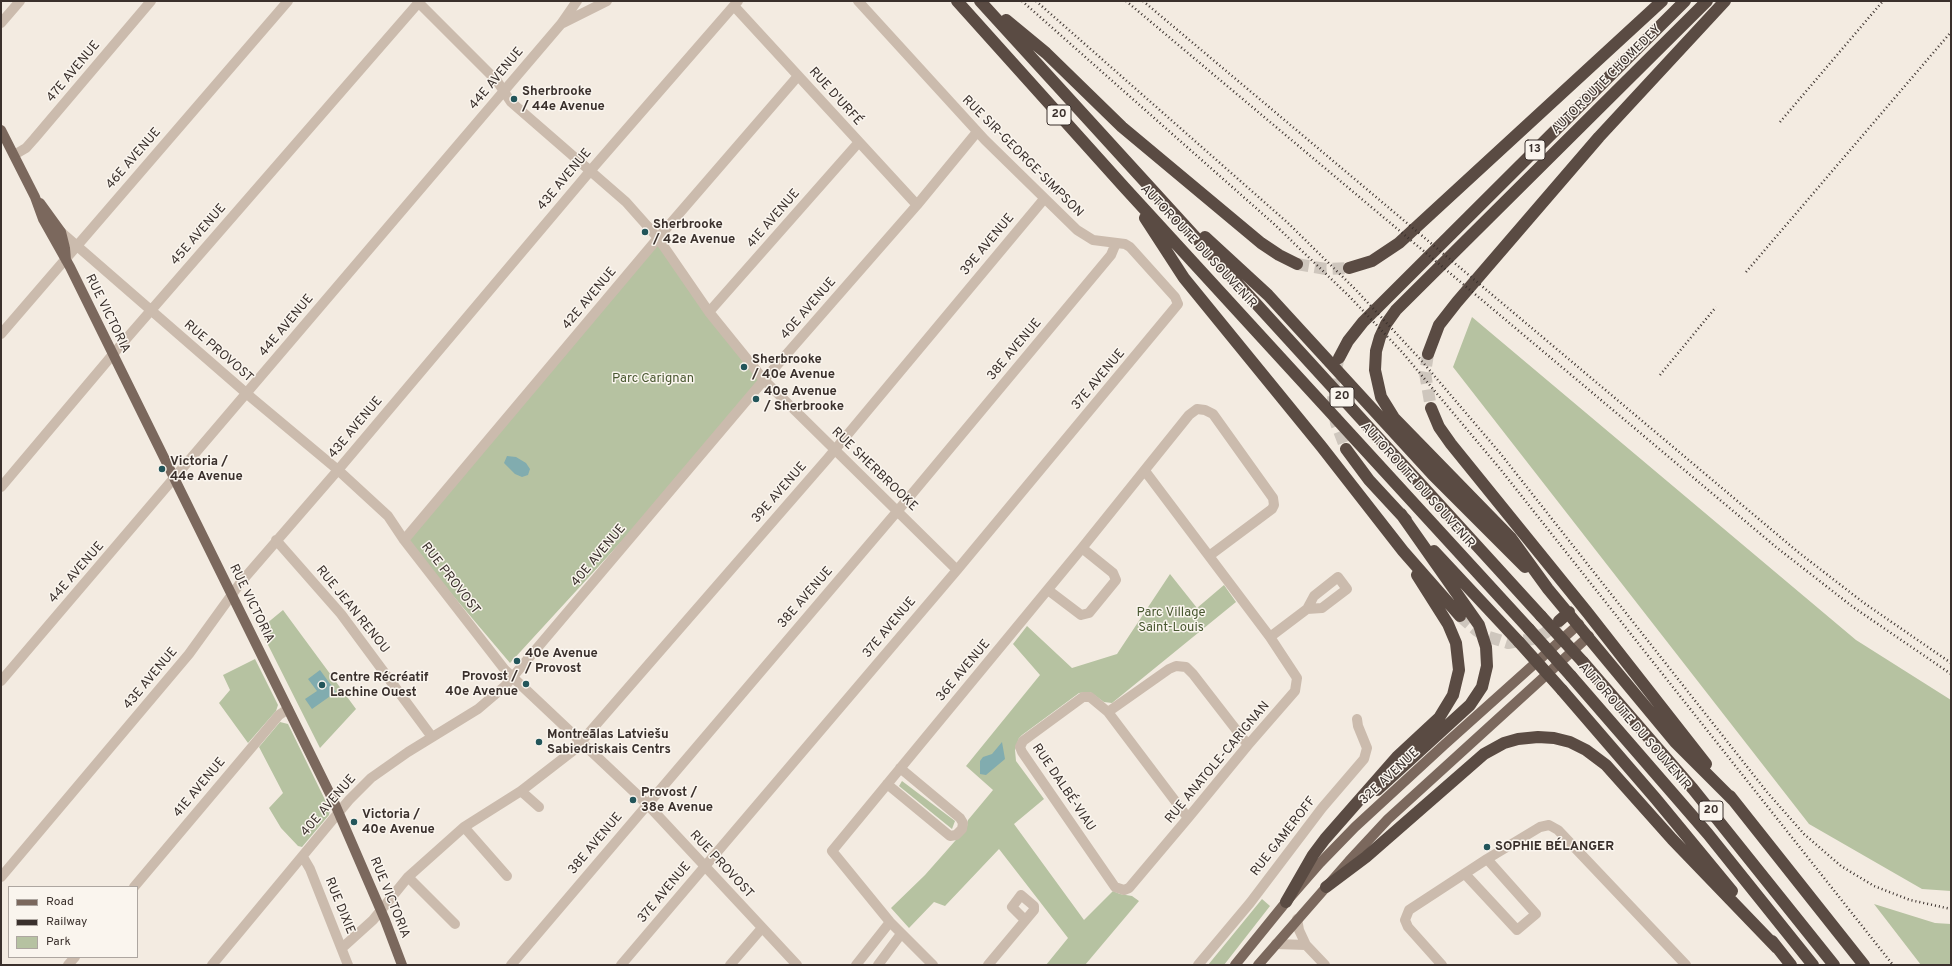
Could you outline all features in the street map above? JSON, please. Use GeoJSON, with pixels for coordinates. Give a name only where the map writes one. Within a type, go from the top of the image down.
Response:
{"type":"FeatureCollection","features":[{"type":"Feature","properties":{"kind":"highway","name":"AUTOROUTE DU SOUVENIR"},"geometry":{"type":"LineString","coordinates":[[957,1],[1124,187],[1571,676],[1708,834],[1813,965]]}},
{"type":"Feature","properties":{"kind":"highway","name":"AUTOROUTE DU SOUVENIR"},"geometry":{"type":"LineString","coordinates":[[981,1],[1583,662],[1684,778],[1834,965]]}},
{"type":"Feature","properties":{"kind":"highway"},"geometry":{"type":"LineString","coordinates":[[981,1],[1046,53],[1122,127],[1261,243],[1279,256],[1297,264]]}},
{"type":"Feature","properties":{"kind":"highway"},"geometry":{"type":"LineString","coordinates":[[1349,268],[1372,262],[1395,247],[1662,1]]}},
{"type":"Feature","properties":{"kind":"highway","name":"AUTOROUTE CHOMEDEY"},"geometry":{"type":"LineString","coordinates":[[1339,358],[1352,334],[1685,1]]}},
{"type":"Feature","properties":{"kind":"highway","name":"AUTOROUTE CHOMEDEY"},"geometry":{"type":"LineString","coordinates":[[1548,589],[1511,538],[1409,434],[1390,412],[1383,401],[1376,374],[1377,346],[1386,324],[1409,298],[1707,1]]}},
{"type":"Feature","properties":{"kind":"highway"},"geometry":{"type":"LineString","coordinates":[[1428,354],[1439,325],[1462,296],[1599,137],[1725,1]]}},
{"type":"Feature","properties":{"kind":"highway"},"geometry":{"type":"LineString","coordinates":[[1143,180],[1268,295],[1433,475],[1502,546],[1548,589],[1589,636],[1675,742],[1734,801]]}},
{"type":"Feature","properties":{"kind":"highway"},"geometry":{"type":"LineString","coordinates":[[1124,187],[1184,278],[1317,440],[1403,552],[1460,616]]}},
{"type":"Feature","properties":{"kind":"highway"},"geometry":{"type":"LineString","coordinates":[[1431,408],[1439,427],[1451,444],[1597,624],[1734,801],[1864,965]]}},
{"type":"Feature","properties":{"kind":"highway"},"geometry":{"type":"LineString","coordinates":[[1346,448],[1369,480],[1519,642],[1656,799],[1791,965]]}},
{"type":"Feature","properties":{"kind":"highway"},"geometry":{"type":"LineString","coordinates":[[1333,830],[1464,711],[1478,693],[1486,672],[1486,647],[1479,625],[1401,514]]}},
{"type":"Feature","properties":{"kind":"highway"},"geometry":{"type":"LineString","coordinates":[[1286,902],[1313,855],[1333,830],[1397,757],[1439,718],[1450,701],[1457,682],[1459,656],[1454,636],[1403,552]]}},
{"type":"Feature","properties":{"kind":"highway"},"geometry":{"type":"LineString","coordinates":[[1559,621],[1569,612]]}},
{"type":"Feature","properties":{"kind":"highway"},"geometry":{"type":"LineString","coordinates":[[1326,887],[1366,857],[1484,754],[1504,743],[1518,739],[1538,737],[1554,738],[1582,748],[1606,765],[1672,839],[1777,948]]}},
{"type":"Feature","properties":{"kind":"main road","name":"RUE VICTORIA"},"geometry":{"type":"LineString","coordinates":[[1,130],[35,197],[43,219],[59,252],[66,260],[339,812],[381,909],[402,965]]}},
{"type":"Feature","properties":{"kind":"main road","name":"RUE VICTORIA"},"geometry":{"type":"LineString","coordinates":[[35,197],[61,232],[66,260]]}},
{"type":"Feature","properties":{"kind":"main road","name":"32E AVENUE"},"geometry":{"type":"LineString","coordinates":[[1235,965],[1286,902],[1323,860],[1360,822],[1579,624]]}},
{"type":"Feature","properties":{"kind":"main road"},"geometry":{"type":"LineString","coordinates":[[1258,965],[1326,887],[1393,814],[1589,636]]}},
{"type":"Feature","properties":{"kind":"street"},"geometry":{"type":"LineString","coordinates":[[1,23],[20,1]]}},
{"type":"Feature","properties":{"kind":"street","name":"47E AVENUE"},"geometry":{"type":"LineString","coordinates":[[14,155],[26,148],[151,1]]}},
{"type":"Feature","properties":{"kind":"street","name":"46E AVENUE"},"geometry":{"type":"LineString","coordinates":[[1,334],[288,1]]}},
{"type":"Feature","properties":{"kind":"street","name":"RUE SHERBROOKE"},"geometry":{"type":"LineString","coordinates":[[418,1],[496,82],[511,102],[626,202],[658,238],[709,312],[764,380],[957,570]]}},
{"type":"Feature","properties":{"kind":"street","name":"45E AVENUE"},"geometry":{"type":"LineString","coordinates":[[1,487],[151,310],[418,1]]}},
{"type":"Feature","properties":{"kind":"street","name":"44E AVENUE"},"geometry":{"type":"LineString","coordinates":[[1,681],[247,394],[503,91],[562,24],[577,1]]}},
{"type":"Feature","properties":{"kind":"street","name":"44E AVENUE"},"geometry":{"type":"LineString","coordinates":[[562,24],[608,1]]}},
{"type":"Feature","properties":{"kind":"street","name":"RUE SIR-GEORGE-SIMPSON"},"geometry":{"type":"LineString","coordinates":[[858,1],[977,132],[1044,199],[1084,236],[1098,241],[1125,244],[1135,250],[1177,299],[1177,306]]}},
{"type":"Feature","properties":{"kind":"street","name":"RUE D'URFÉ"},"geometry":{"type":"LineString","coordinates":[[736,3],[798,76],[917,205]]}},
{"type":"Feature","properties":{"kind":"street","name":"43E AVENUE"},"geometry":{"type":"LineString","coordinates":[[1,877],[189,654],[231,594],[276,540],[338,470],[591,170],[736,3]]}},
{"type":"Feature","properties":{"kind":"street","name":"42E AVENUE"},"geometry":{"type":"LineString","coordinates":[[404,540],[658,238],[798,76]]}},
{"type":"Feature","properties":{"kind":"street","name":"40E AVENUE"},"geometry":{"type":"LineString","coordinates":[[212,965],[349,800],[381,770],[483,706],[512,678],[764,380],[917,205],[977,132]]}},
{"type":"Feature","properties":{"kind":"street","name":"41E AVENUE"},"geometry":{"type":"LineString","coordinates":[[709,312],[859,142]]}},
{"type":"Feature","properties":{"kind":"street","name":"39E AVENUE"},"geometry":{"type":"LineString","coordinates":[[342,948],[373,920],[408,878],[464,827],[521,791],[574,750],[835,450],[1044,199]]}},
{"type":"Feature","properties":{"kind":"street","name":"RUE PROVOST"},"geometry":{"type":"LineString","coordinates":[[61,232],[247,394],[338,470],[388,516],[404,540],[512,678],[647,804],[797,965]]}},
{"type":"Feature","properties":{"kind":"street","name":"38E AVENUE"},"geometry":{"type":"LineString","coordinates":[[511,965],[898,511],[1111,255],[1116,243]]}},
{"type":"Feature","properties":{"kind":"street","name":"37E AVENUE"},"geometry":{"type":"LineString","coordinates":[[621,965],[957,570],[1177,306]]}},
{"type":"Feature","properties":{"kind":"street","name":"36E AVENUE"},"geometry":{"type":"LineString","coordinates":[[933,965],[890,922],[832,851],[1048,590],[1189,415],[1196,409],[1205,410],[1213,414],[1273,498],[1274,505],[1272,509],[1209,556]]}},
{"type":"Feature","properties":{"kind":"street","name":"RUE ANATOLE-CARIGNAN"},"geometry":{"type":"LineString","coordinates":[[1115,887],[1124,890],[1128,888],[1295,691],[1298,684],[1297,678],[1270,637],[1145,471]]}},
{"type":"Feature","properties":{"kind":"street","name":"RUE JEAN RENOU"},"geometry":{"type":"LineString","coordinates":[[276,540],[341,614],[432,737]]}},
{"type":"Feature","properties":{"kind":"street"},"geometry":{"type":"LineString","coordinates":[[1048,590],[1082,615],[1089,613],[1116,580],[1113,573],[1082,548]]}},
{"type":"Feature","properties":{"kind":"street"},"geometry":{"type":"LineString","coordinates":[[1270,637],[1307,609]]}},
{"type":"Feature","properties":{"kind":"street"},"geometry":{"type":"LineString","coordinates":[[1108,712],[1168,669],[1176,666],[1186,667],[1248,745]]}},
{"type":"Feature","properties":{"kind":"street","name":"RUE DALBÉ-VIAU"},"geometry":{"type":"LineString","coordinates":[[1115,887],[1022,752],[1020,747],[1023,741],[1083,697],[1090,697],[1108,712],[1188,818]]}},
{"type":"Feature","properties":{"kind":"street","name":"41E AVENUE"},"geometry":{"type":"LineString","coordinates":[[135,886],[279,715],[288,709]]}},
{"type":"Feature","properties":{"kind":"street","name":"RUE GAMEROFF"},"geometry":{"type":"LineString","coordinates":[[1198,965],[1250,903],[1322,808],[1364,758],[1367,748],[1358,726],[1357,719]]}},
{"type":"Feature","properties":{"kind":"street"},"geometry":{"type":"LineString","coordinates":[[887,784],[950,836],[956,835],[962,829],[963,823],[960,818],[900,768]]}},
{"type":"Feature","properties":{"kind":"street"},"geometry":{"type":"LineString","coordinates":[[521,791],[539,807]]}},
{"type":"Feature","properties":{"kind":"street"},"geometry":{"type":"LineString","coordinates":[[1442,965],[1410,931],[1406,924],[1405,916],[1411,908],[1540,827],[1549,826],[1558,830],[1686,965]]}},
{"type":"Feature","properties":{"kind":"street"},"geometry":{"type":"LineString","coordinates":[[464,827],[507,876]]}},
{"type":"Feature","properties":{"kind":"street","name":"RUE DIXIE"},"geometry":{"type":"LineString","coordinates":[[303,857],[310,869],[348,965]]}},
{"type":"Feature","properties":{"kind":"street"},"geometry":{"type":"LineString","coordinates":[[1465,874],[1517,930],[1536,914],[1487,859]]}},
{"type":"Feature","properties":{"kind":"street"},"geometry":{"type":"LineString","coordinates":[[408,878],[455,924]]}},
{"type":"Feature","properties":{"kind":"street"},"geometry":{"type":"LineString","coordinates":[[1298,919],[1299,930],[1306,945],[1324,965]]}},
{"type":"Feature","properties":{"kind":"street"},"geometry":{"type":"LineString","coordinates":[[988,965],[1025,920]]}},
{"type":"Feature","properties":{"kind":"street"},"geometry":{"type":"LineString","coordinates":[[856,965],[890,922]]}},
{"type":"Feature","properties":{"kind":"street"},"geometry":{"type":"LineString","coordinates":[[730,965],[762,928]]}},
{"type":"Feature","properties":{"kind":"street"},"geometry":{"type":"LineString","coordinates":[[878,965],[902,934]]}},
{"type":"Feature","properties":{"kind":"street"},"geometry":{"type":"LineString","coordinates":[[1276,944],[1306,945]]}},
{"type":"Feature","properties":{"kind":"green space","name":"Parc Carignan"},"geometry":{"type":"Polygon","coordinates":[[[657,239],[765,385],[510,663],[406,540],[657,239]]]}},
{"type":"Feature","properties":{"kind":"green space"},"geometry":{"type":"Polygon","coordinates":[[[1472,317],[1856,640],[1951,700],[1951,891],[1922,889],[1809,824],[1453,367],[1472,317]]]}},
{"type":"Feature","properties":{"kind":"green space","name":"Parc Village Saint-Louis"},"geometry":{"type":"Polygon","coordinates":[[[1170,574],[1197,608],[1224,585],[1236,602],[1112,703],[1104,702],[1090,692],[1079,693],[1022,735],[1019,738],[1015,750],[1016,761],[1044,799],[1014,824],[1084,920],[1113,891],[1132,896],[1139,901],[1085,965],[1046,965],[1068,938],[999,849],[945,906],[934,902],[909,928],[891,908],[925,875],[955,841],[967,826],[968,820],[993,790],[966,766],[1040,675],[1013,644],[1027,626],[1072,668],[1117,654],[1170,574]]]}},
{"type":"Feature","properties":{"kind":"green space"},"geometry":{"type":"Polygon","coordinates":[[[283,610],[356,709],[320,748],[260,629],[283,610]]]}},
{"type":"Feature","properties":{"kind":"green space"},"geometry":{"type":"Polygon","coordinates":[[[255,659],[278,705],[276,711],[248,743],[219,703],[230,690],[223,675],[255,659]]]}},
{"type":"Feature","properties":{"kind":"green space"},"geometry":{"type":"Polygon","coordinates":[[[280,722],[288,724],[330,810],[329,815],[302,847],[298,846],[281,828],[269,808],[283,793],[259,747],[280,722]]]}},
{"type":"Feature","properties":{"kind":"green space"},"geometry":{"type":"Polygon","coordinates":[[[902,781],[955,821],[952,829],[899,786],[902,781]]]}},
{"type":"Feature","properties":{"kind":"green space"},"geometry":{"type":"Polygon","coordinates":[[[1262,899],[1270,906],[1224,965],[1208,965],[1262,899]]]}},
{"type":"Feature","properties":{"kind":"green space"},"geometry":{"type":"Polygon","coordinates":[[[1874,904],[1935,923],[1951,924],[1951,965],[1921,965],[1874,904]]]}},
{"type":"Feature","properties":{"kind":"water"},"geometry":{"type":"Polygon","coordinates":[[[507,456],[516,457],[526,463],[530,469],[528,475],[522,477],[515,474],[504,463],[507,456]]]}},
{"type":"Feature","properties":{"kind":"water","name":"Centre Récréatif Lachine Ouest"},"geometry":{"type":"Polygon","coordinates":[[[320,670],[336,692],[312,709],[305,699],[317,691],[308,679],[320,670]]]}},
{"type":"Feature","properties":{"kind":"water"},"geometry":{"type":"Polygon","coordinates":[[[1002,742],[1005,759],[986,775],[980,774],[980,761],[983,757],[992,754],[1002,742]]]}},
{"type":"Feature","properties":{"kind":"tunnel"},"geometry":{"type":"LineString","coordinates":[[1297,264],[1326,269],[1349,268]]}},
{"type":"Feature","properties":{"kind":"tunnel"},"geometry":{"type":"LineString","coordinates":[[1428,354],[1425,373],[1431,408]]}},
{"type":"Feature","properties":{"kind":"tunnel"},"geometry":{"type":"LineString","coordinates":[[1338,361],[1334,378],[1333,404],[1336,423],[1346,449]]}},
{"type":"Feature","properties":{"kind":"tunnel"},"geometry":{"type":"LineString","coordinates":[[1460,616],[1476,630],[1486,636],[1508,643],[1533,639],[1545,633],[1559,622]]}},
{"type":"Feature","properties":{"kind":"railway"},"geometry":{"type":"LineString","coordinates":[[1022,1],[1274,224],[1349,296],[1402,352],[1501,470],[1893,965]]}},
{"type":"Feature","properties":{"kind":"railway"},"geometry":{"type":"LineString","coordinates":[[1036,1],[1288,223],[1356,290],[1420,359],[1500,453],[1767,792],[1804,834],[1841,866],[1874,886],[1910,900],[1951,909]]}},
{"type":"Feature","properties":{"kind":"railway"},"geometry":{"type":"LineString","coordinates":[[1126,1],[1776,547],[1853,607],[1951,674]]}},
{"type":"Feature","properties":{"kind":"railway"},"geometry":{"type":"LineString","coordinates":[[1143,1],[1798,552],[1864,603],[1951,663]]}},
{"type":"Feature","properties":{"kind":"railway"},"geometry":{"type":"LineString","coordinates":[[1780,122],[1883,1]]}},
{"type":"Feature","properties":{"kind":"railway"},"geometry":{"type":"LineString","coordinates":[[1746,272],[1951,32]]}},
{"type":"Feature","properties":{"kind":"railway"},"geometry":{"type":"LineString","coordinates":[[1660,375],[1716,307]]}},
{"type":"Feature","properties":{"kind":"place","name":"Sherbrooke / 44e Avenue"},"geometry":{"type":"Point","coordinates":[514,99]}},
{"type":"Feature","properties":{"kind":"place","name":"Sherbrooke / 42e Avenue"},"geometry":{"type":"Point","coordinates":[645,232]}},
{"type":"Feature","properties":{"kind":"place","name":"Sherbrooke / 40e Avenue"},"geometry":{"type":"Point","coordinates":[744,367]}},
{"type":"Feature","properties":{"kind":"place","name":"40e Avenue / Sherbrooke"},"geometry":{"type":"Point","coordinates":[756,399]}},
{"type":"Feature","properties":{"kind":"place","name":"Victoria / 44e Avenue"},"geometry":{"type":"Point","coordinates":[162,469]}},
{"type":"Feature","properties":{"kind":"place","name":"40e Avenue / Provost"},"geometry":{"type":"Point","coordinates":[517,661]}},
{"type":"Feature","properties":{"kind":"place","name":"Provost / 40e Avenue"},"geometry":{"type":"Point","coordinates":[526,684]}},
{"type":"Feature","properties":{"kind":"place","name":"Centre Récréatif Lachine Ouest"},"geometry":{"type":"Point","coordinates":[322,685]}},
{"type":"Feature","properties":{"kind":"place","name":"Montreālas Latviešu Sabiedriskais Centrs"},"geometry":{"type":"Point","coordinates":[539,742]}},
{"type":"Feature","properties":{"kind":"place","name":"Provost / 38e Avenue"},"geometry":{"type":"Point","coordinates":[633,800]}},
{"type":"Feature","properties":{"kind":"place","name":"Victoria / 40e Avenue"},"geometry":{"type":"Point","coordinates":[354,822]}},
{"type":"Feature","properties":{"kind":"place","name":"SOPHIE BÉLANGER"},"geometry":{"type":"Point","coordinates":[1487,847]}}]}
